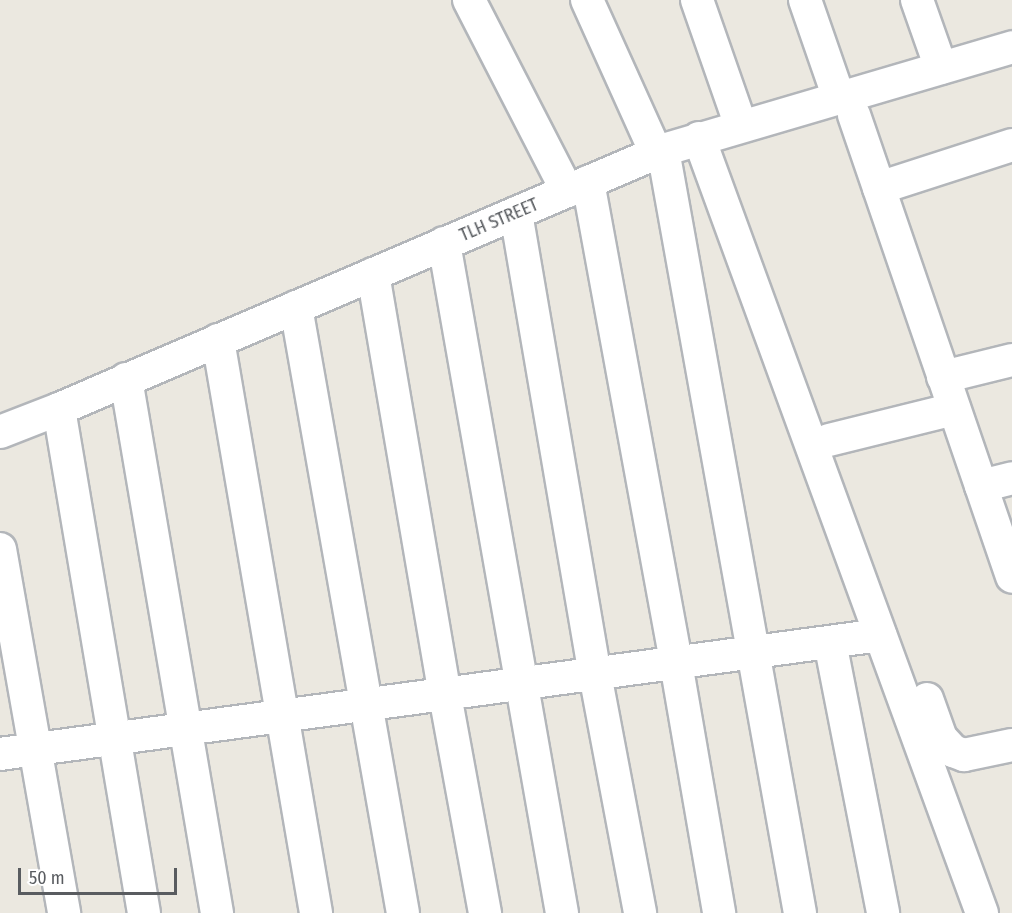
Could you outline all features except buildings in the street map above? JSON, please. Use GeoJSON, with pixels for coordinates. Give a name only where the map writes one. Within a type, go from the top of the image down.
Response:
{"type":"FeatureCollection","features":[{"type":"Feature","properties":{"kind":"street"},"geometry":{"type":"LineString","coordinates":[[469,0],[578,187],[676,663],[719,913]]}},
{"type":"Feature","properties":{"kind":"street"},"geometry":{"type":"LineString","coordinates":[[587,0],[660,151],[754,652],[800,913]]}},
{"type":"Feature","properties":{"kind":"street"},"geometry":{"type":"LineString","coordinates":[[697,0],[720,132],[880,635],[982,913]]}},
{"type":"Feature","properties":{"kind":"street"},"geometry":{"type":"LineString","coordinates":[[805,0],[879,188],[1012,577]]}},
{"type":"Feature","properties":{"kind":"street"},"geometry":{"type":"LineString","coordinates":[[917,0],[941,68]]}},
{"type":"Feature","properties":{"kind":"street","name":"TLH STREET"},"geometry":{"type":"LineString","coordinates":[[0,432],[59,409],[660,151],[720,132],[846,106],[941,68],[1012,47]]}},
{"type":"Feature","properties":{"kind":"street"},"geometry":{"type":"LineString","coordinates":[[720,132],[829,440],[941,738],[948,748],[964,755],[1012,745]]}},
{"type":"Feature","properties":{"kind":"street"},"geometry":{"type":"LineString","coordinates":[[879,188],[1012,144]]}},
{"type":"Feature","properties":{"kind":"street"},"geometry":{"type":"LineString","coordinates":[[516,213],[595,674],[640,913]]}},
{"type":"Feature","properties":{"kind":"street"},"geometry":{"type":"LineString","coordinates":[[444,243],[562,913]]}},
{"type":"Feature","properties":{"kind":"street"},"geometry":{"type":"LineString","coordinates":[[373,274],[444,695],[485,913]]}},
{"type":"Feature","properties":{"kind":"street"},"geometry":{"type":"LineString","coordinates":[[296,307],[403,913]]}},
{"type":"Feature","properties":{"kind":"street"},"geometry":{"type":"LineString","coordinates":[[218,340],[316,913]]}},
{"type":"Feature","properties":{"kind":"street"},"geometry":{"type":"LineString","coordinates":[[944,377],[1012,360]]}},
{"type":"Feature","properties":{"kind":"street"},"geometry":{"type":"LineString","coordinates":[[126,379],[217,913]]}},
{"type":"Feature","properties":{"kind":"street"},"geometry":{"type":"LineString","coordinates":[[59,409],[144,913]]}},
{"type":"Feature","properties":{"kind":"street"},"geometry":{"type":"LineString","coordinates":[[829,440],[954,409]]}},
{"type":"Feature","properties":{"kind":"street"},"geometry":{"type":"LineString","coordinates":[[981,486],[1012,478]]}},
{"type":"Feature","properties":{"kind":"street"},"geometry":{"type":"LineString","coordinates":[[0,549],[64,913]]}},
{"type":"Feature","properties":{"kind":"street"},"geometry":{"type":"LineString","coordinates":[[0,754],[186,731],[880,635]]}},
{"type":"Feature","properties":{"kind":"street"},"geometry":{"type":"LineString","coordinates":[[830,642],[883,913]]}}]}
